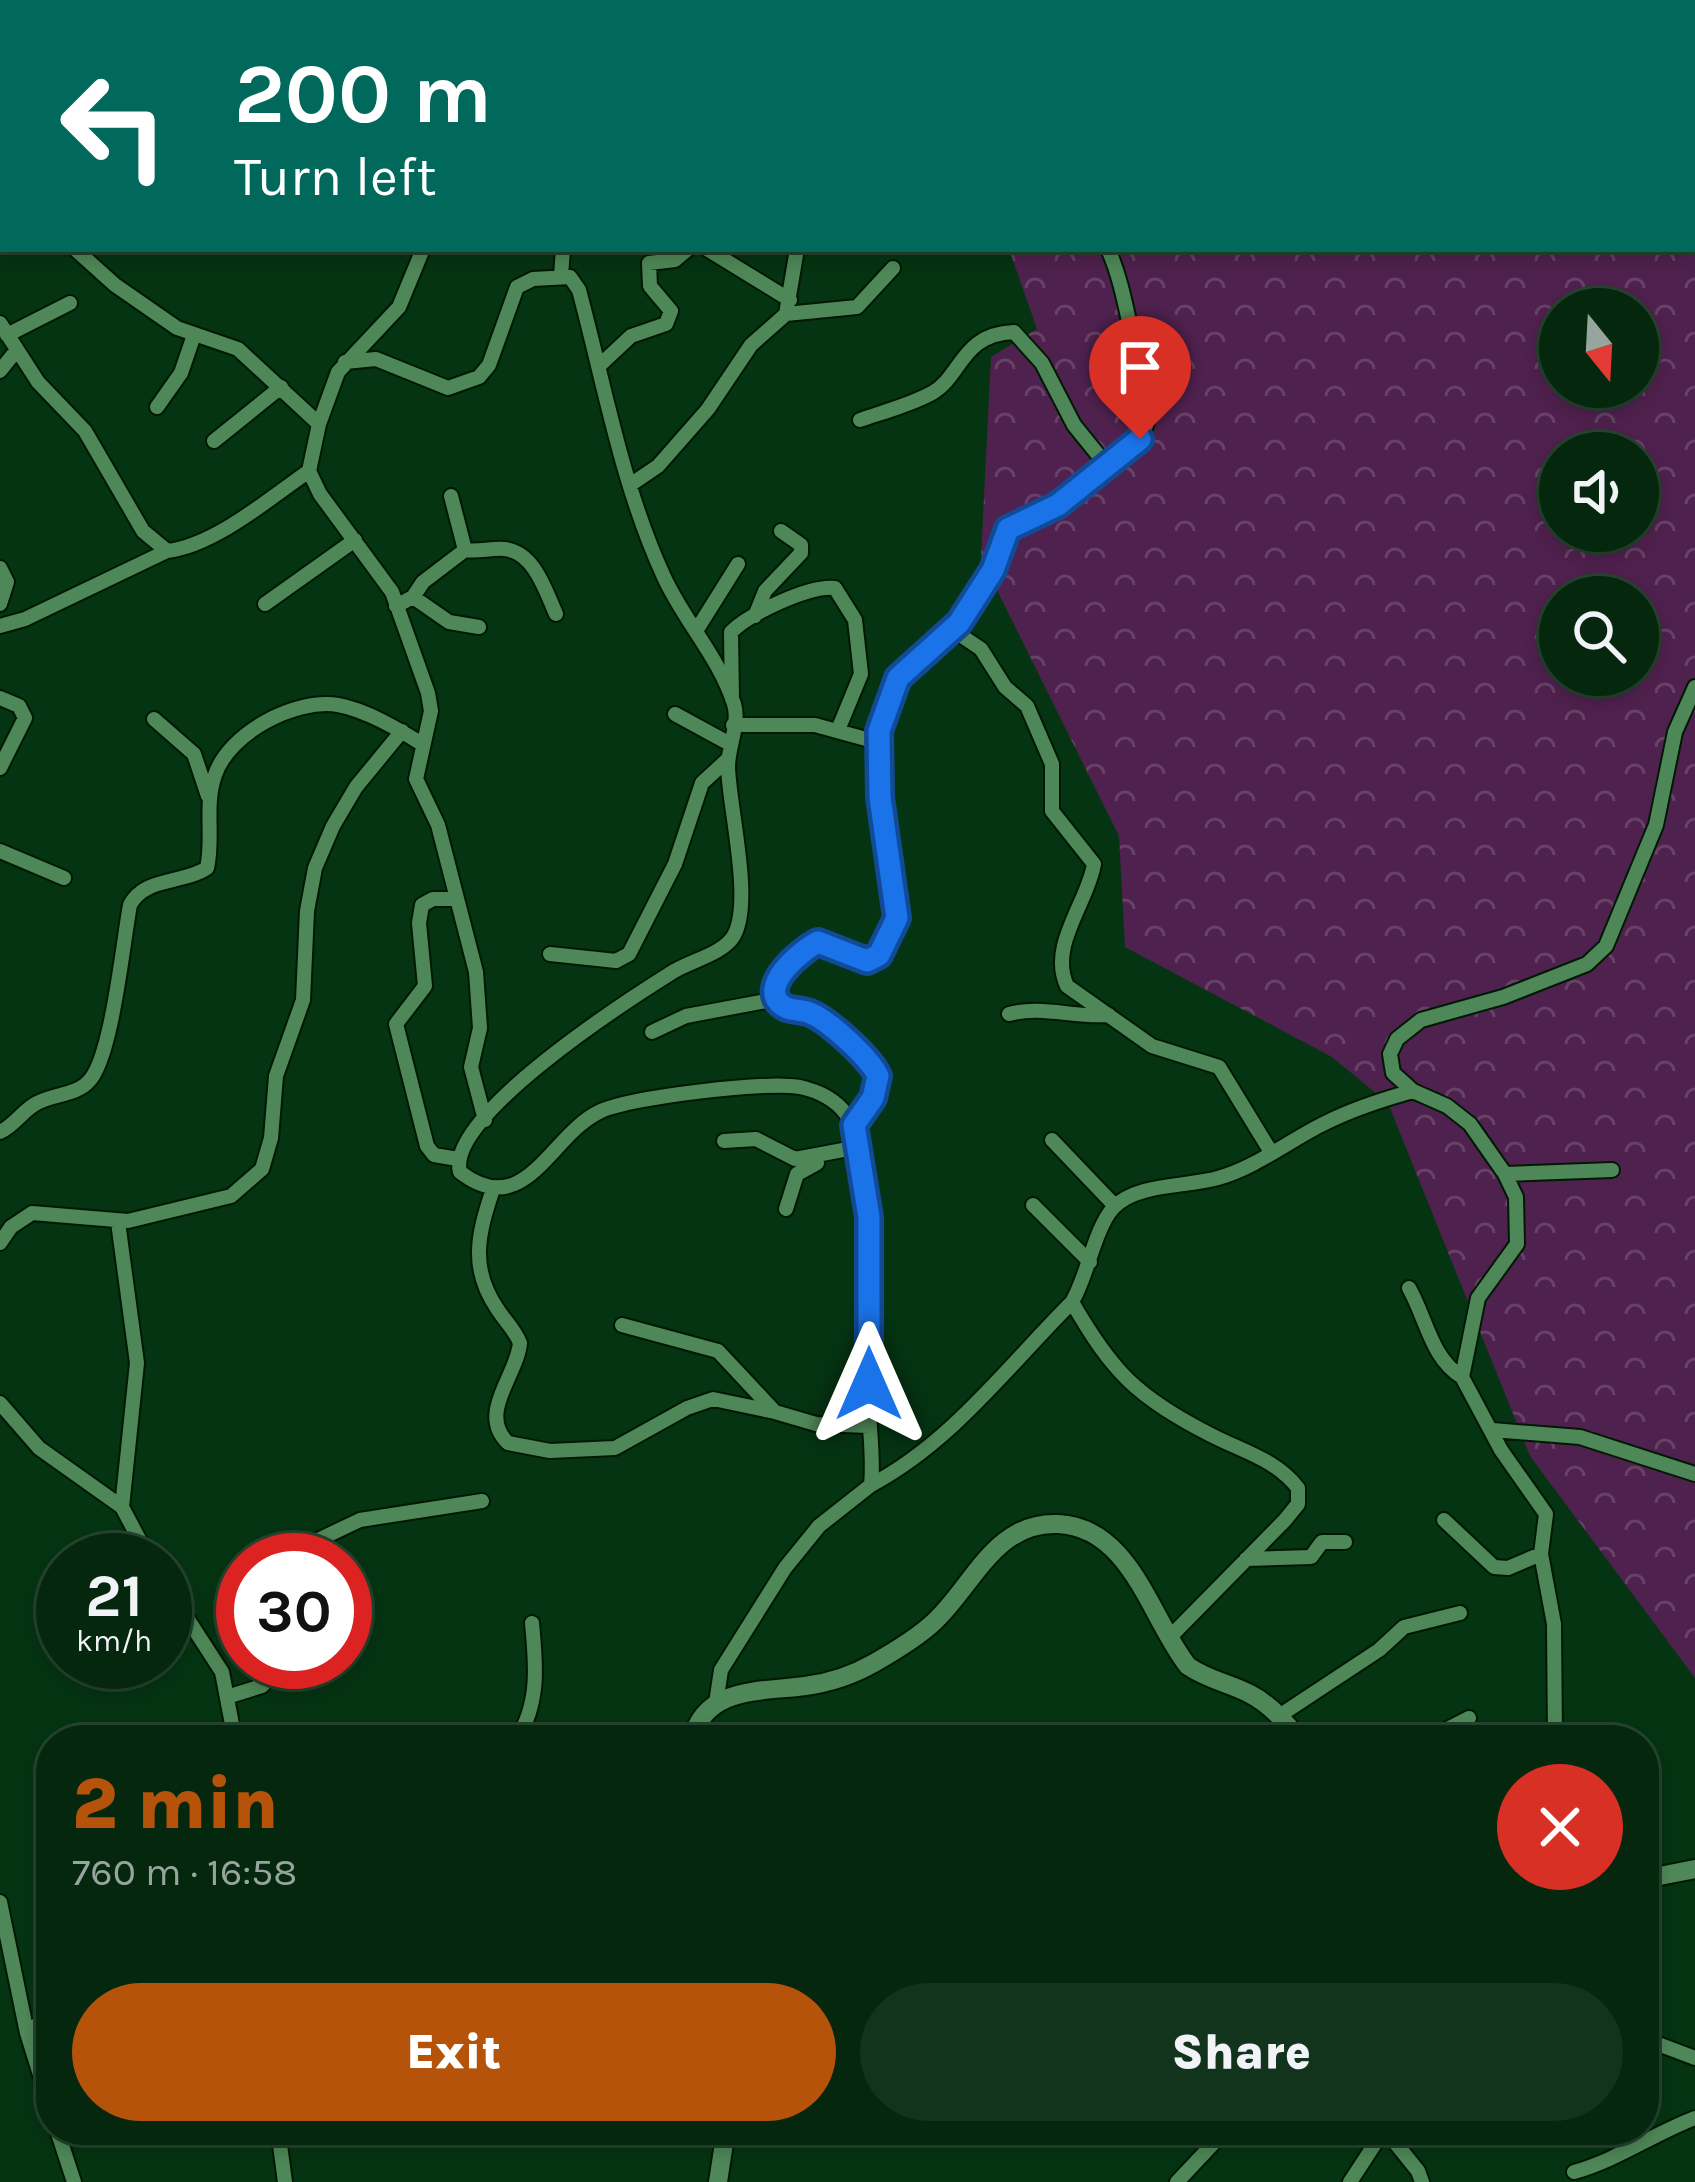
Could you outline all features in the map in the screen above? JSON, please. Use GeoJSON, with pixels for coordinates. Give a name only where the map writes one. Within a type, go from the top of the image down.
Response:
{"type":"FeatureCollection","features":[{"type":"Feature","properties":{"kind":"main road"},"geometry":{"type":"LineString","coordinates":[[699,1725],[716,1703],[752,1691],[828,1682],[870,1665],[937,1620],[999,1545],[1017,1532],[1057,1523],[1096,1537],[1113,1550],[1141,1585],[1188,1666],[1250,1694],[1287,1725]]}},
{"type":"Feature","properties":{"kind":"main road"},"geometry":{"type":"LineString","coordinates":[[1659,1876],[1695,1869]]}},
{"type":"Feature","properties":{"kind":"main road"},"geometry":{"type":"LineString","coordinates":[[718,2182],[724,2145]]}},
{"type":"Feature","properties":{"kind":"street"},"geometry":{"type":"LineString","coordinates":[[78,252],[177,328],[238,350],[319,424]]}},
{"type":"Feature","properties":{"kind":"street"},"geometry":{"type":"LineString","coordinates":[[422,252],[399,307],[345,362],[319,424],[308,471],[385,580],[430,703],[417,767],[418,789],[438,825],[478,986],[480,1028],[471,1067],[485,1120]]}},
{"type":"Feature","properties":{"kind":"street"},"geometry":{"type":"LineString","coordinates":[[560,276],[563,252]]}},
{"type":"Feature","properties":{"kind":"street"},"geometry":{"type":"LineString","coordinates":[[599,366],[631,336],[666,324],[671,310],[650,286],[649,262],[675,260],[684,252]]}},
{"type":"Feature","properties":{"kind":"street"},"geometry":{"type":"LineString","coordinates":[[711,252],[788,307],[857,307],[892,268]]}},
{"type":"Feature","properties":{"kind":"street"},"geometry":{"type":"LineString","coordinates":[[630,485],[658,466],[708,409],[751,345],[788,307],[797,252]]}},
{"type":"Feature","properties":{"kind":"street"},"geometry":{"type":"LineString","coordinates":[[854,1125],[879,1086],[872,1064],[814,1014],[783,1006],[776,986],[783,970],[812,944],[824,942],[874,960],[897,918],[877,742],[898,678],[953,630],[993,570],[1008,529],[1058,505],[1140,439],[1148,417],[1139,363],[1109,252]]}},
{"type":"Feature","properties":{"kind":"street"},"geometry":{"type":"LineString","coordinates":[[345,362],[376,359],[448,388],[479,377],[489,364],[517,287],[533,279],[570,277],[579,290],[630,485],[662,574],[732,700]]}},
{"type":"Feature","properties":{"kind":"street"},"geometry":{"type":"LineString","coordinates":[[70,303],[4,329],[38,382],[85,431],[143,531],[166,551]]}},
{"type":"Feature","properties":{"kind":"street"},"geometry":{"type":"LineString","coordinates":[[860,420],[938,390],[966,352],[1002,333],[1014,332],[1042,363],[1074,425],[1108,467]]}},
{"type":"Feature","properties":{"kind":"street"},"geometry":{"type":"LineString","coordinates":[[158,407],[181,373],[194,335]]}},
{"type":"Feature","properties":{"kind":"street"},"geometry":{"type":"LineString","coordinates":[[0,371],[16,351]]}},
{"type":"Feature","properties":{"kind":"street"},"geometry":{"type":"LineString","coordinates":[[214,441],[281,387]]}},
{"type":"Feature","properties":{"kind":"street"},"geometry":{"type":"LineString","coordinates":[[0,626],[25,619],[232,524],[308,471]]}},
{"type":"Feature","properties":{"kind":"street"},"geometry":{"type":"LineString","coordinates":[[451,496],[466,550]]}},
{"type":"Feature","properties":{"kind":"street"},"geometry":{"type":"LineString","coordinates":[[755,616],[765,591],[801,554],[801,545],[782,531]]}},
{"type":"Feature","properties":{"kind":"street"},"geometry":{"type":"LineString","coordinates":[[265,604],[355,540]]}},
{"type":"Feature","properties":{"kind":"street"},"geometry":{"type":"LineString","coordinates":[[396,606],[466,550],[505,549],[535,569],[556,614]]}},
{"type":"Feature","properties":{"kind":"street"},"geometry":{"type":"LineString","coordinates":[[696,631],[738,564]]}},
{"type":"Feature","properties":{"kind":"street"},"geometry":{"type":"LineString","coordinates":[[0,568],[7,582],[0,604]]}},
{"type":"Feature","properties":{"kind":"street"},"geometry":{"type":"LineString","coordinates":[[838,730],[861,674],[855,620],[839,591],[822,587],[730,632],[734,725],[729,751],[742,912],[732,938],[552,1052],[485,1120],[458,1159],[460,1172],[494,1189],[524,1179],[598,1112],[701,1090],[802,1088],[836,1103],[854,1125],[869,1217],[871,1485]]}},
{"type":"Feature","properties":{"kind":"street"},"geometry":{"type":"LineString","coordinates":[[413,597],[449,622],[479,627]]}},
{"type":"Feature","properties":{"kind":"street"},"geometry":{"type":"LineString","coordinates":[[953,630],[981,649],[1005,687],[1027,706],[1052,764],[1052,811],[1091,857],[1093,873],[1073,914],[1062,972],[1067,986],[1151,1046],[1220,1067],[1271,1152]]}},
{"type":"Feature","properties":{"kind":"street"},"geometry":{"type":"LineString","coordinates":[[1462,1377],[1478,1298],[1517,1244],[1516,1197],[1470,1124],[1447,1106],[1413,1091],[1393,1073],[1390,1054],[1397,1039],[1421,1020],[1503,997],[1587,964],[1606,946],[1656,825],[1675,732],[1695,687]]}},
{"type":"Feature","properties":{"kind":"street"},"geometry":{"type":"LineString","coordinates":[[0,698],[19,706],[25,718],[0,768]]}},
{"type":"Feature","properties":{"kind":"street"},"geometry":{"type":"LineString","coordinates":[[0,1132],[31,1105],[84,1087],[92,1079],[106,1036],[134,896],[207,868],[210,802],[217,769],[252,730],[308,705],[344,706],[422,744]]}},
{"type":"Feature","properties":{"kind":"street"},"geometry":{"type":"LineString","coordinates":[[675,714],[729,751]]}},
{"type":"Feature","properties":{"kind":"street"},"geometry":{"type":"LineString","coordinates":[[154,719],[194,754],[210,802]]}},
{"type":"Feature","properties":{"kind":"street"},"geometry":{"type":"LineString","coordinates":[[734,725],[815,724],[877,742]]}},
{"type":"Feature","properties":{"kind":"street"},"geometry":{"type":"LineString","coordinates":[[0,1243],[11,1226],[40,1211],[118,1222],[231,1196],[262,1169],[271,1138],[276,1076],[303,1000],[307,911],[315,868],[356,787],[402,731]]}},
{"type":"Feature","properties":{"kind":"street"},"geometry":{"type":"LineString","coordinates":[[550,954],[616,961],[628,954],[679,854],[702,783],[729,751]]}},
{"type":"Feature","properties":{"kind":"street"},"geometry":{"type":"LineString","coordinates":[[200,766],[217,769]]}},
{"type":"Feature","properties":{"kind":"street"},"geometry":{"type":"LineString","coordinates":[[0,850],[64,878]]}},
{"type":"Feature","properties":{"kind":"street"},"geometry":{"type":"LineString","coordinates":[[455,898],[422,905],[424,986],[396,1024],[427,1147],[434,1155],[458,1159]]}},
{"type":"Feature","properties":{"kind":"street"},"geometry":{"type":"LineString","coordinates":[[652,1032],[686,1016],[777,999]]}},
{"type":"Feature","properties":{"kind":"street"},"geometry":{"type":"LineString","coordinates":[[1009,1014],[1032,1009],[1068,1016],[1109,1015]]}},
{"type":"Feature","properties":{"kind":"street"},"geometry":{"type":"LineString","coordinates":[[716,1703],[721,1670],[812,1533],[958,1420],[1072,1302],[1114,1206],[1149,1191],[1224,1177],[1329,1120],[1413,1091]]}},
{"type":"Feature","properties":{"kind":"street"},"geometry":{"type":"LineString","coordinates":[[724,1141],[756,1139],[795,1159],[859,1147]]}},
{"type":"Feature","properties":{"kind":"street"},"geometry":{"type":"LineString","coordinates":[[1052,1140],[1114,1206]]}},
{"type":"Feature","properties":{"kind":"street"},"geometry":{"type":"LineString","coordinates":[[786,1209],[796,1174],[831,1153]]}},
{"type":"Feature","properties":{"kind":"street"},"geometry":{"type":"LineString","coordinates":[[1505,1174],[1612,1170]]}},
{"type":"Feature","properties":{"kind":"street"},"geometry":{"type":"LineString","coordinates":[[494,1189],[476,1249],[482,1281],[520,1342],[495,1414],[498,1431],[508,1443],[550,1451],[615,1448],[687,1408],[713,1400],[816,1424],[869,1426]]}},
{"type":"Feature","properties":{"kind":"street"},"geometry":{"type":"LineString","coordinates":[[1033,1205],[1090,1262]]}},
{"type":"Feature","properties":{"kind":"street"},"geometry":{"type":"LineString","coordinates":[[118,1222],[137,1364],[122,1507]]}},
{"type":"Feature","properties":{"kind":"street"},"geometry":{"type":"LineString","coordinates":[[1409,1288],[1426,1319],[1438,1358],[1462,1377],[1511,1467],[1543,1507],[1546,1523],[1541,1554],[1554,1624],[1555,1725]]}},
{"type":"Feature","properties":{"kind":"street"},"geometry":{"type":"LineString","coordinates":[[1072,1302],[1101,1352],[1134,1388],[1212,1436],[1270,1462],[1298,1488],[1298,1504],[1168,1638]]}},
{"type":"Feature","properties":{"kind":"street"},"geometry":{"type":"LineString","coordinates":[[622,1325],[718,1351],[775,1412]]}},
{"type":"Feature","properties":{"kind":"street"},"geometry":{"type":"LineString","coordinates":[[0,1403],[39,1448],[122,1507],[136,1533]]}},
{"type":"Feature","properties":{"kind":"street"},"geometry":{"type":"LineString","coordinates":[[1492,1430],[1580,1437],[1695,1474]]}},
{"type":"Feature","properties":{"kind":"street"},"geometry":{"type":"LineString","coordinates":[[333,1533],[360,1520],[482,1501]]}},
{"type":"Feature","properties":{"kind":"street"},"geometry":{"type":"LineString","coordinates":[[1444,1520],[1493,1567],[1508,1568],[1541,1554]]}},
{"type":"Feature","properties":{"kind":"street"},"geometry":{"type":"LineString","coordinates":[[1246,1559],[1310,1558],[1322,1542],[1345,1542]]}},
{"type":"Feature","properties":{"kind":"street"},"geometry":{"type":"LineString","coordinates":[[1279,1716],[1378,1650],[1404,1627],[1460,1613]]}},
{"type":"Feature","properties":{"kind":"street"},"geometry":{"type":"LineString","coordinates":[[525,1725],[535,1688],[532,1623]]}},
{"type":"Feature","properties":{"kind":"street"},"geometry":{"type":"LineString","coordinates":[[192,1624],[222,1672],[233,1725]]}},
{"type":"Feature","properties":{"kind":"street"},"geometry":{"type":"LineString","coordinates":[[230,1696],[252,1689]]}},
{"type":"Feature","properties":{"kind":"street"},"geometry":{"type":"LineString","coordinates":[[1455,1725],[1469,1718]]}},
{"type":"Feature","properties":{"kind":"street"},"geometry":{"type":"LineString","coordinates":[[0,1902],[36,2062]]}},
{"type":"Feature","properties":{"kind":"street"},"geometry":{"type":"LineString","coordinates":[[31,2046],[36,2026]]}},
{"type":"Feature","properties":{"kind":"street"},"geometry":{"type":"LineString","coordinates":[[1659,2044],[1695,2058]]}},
{"type":"Feature","properties":{"kind":"street"},"geometry":{"type":"LineString","coordinates":[[1659,2132],[1695,2118]]}},
{"type":"Feature","properties":{"kind":"street"},"geometry":{"type":"LineString","coordinates":[[62,2145],[74,2182]]}},
{"type":"Feature","properties":{"kind":"street"},"geometry":{"type":"LineString","coordinates":[[280,2145],[285,2182]]}},
{"type":"Feature","properties":{"kind":"street"},"geometry":{"type":"LineString","coordinates":[[1177,2182],[1212,2145]]}},
{"type":"Feature","properties":{"kind":"street"},"geometry":{"type":"LineString","coordinates":[[1350,2182],[1374,2145]]}},
{"type":"Feature","properties":{"kind":"street"},"geometry":{"type":"LineString","coordinates":[[1396,2145],[1422,2182]]}},
{"type":"Feature","properties":{"kind":"street"},"geometry":{"type":"LineString","coordinates":[[1574,2172],[1617,2158],[1636,2145]]}},
{"type":"Feature","properties":{"kind":"green space"},"geometry":{"type":"Polygon","coordinates":[[[1010,252],[1695,252],[1695,1678],[1530,1456],[1388,1103],[1332,1057],[1125,947],[1119,836],[981,558],[991,357],[1037,329],[1010,252]]]}},
{"type":"Feature","properties":{"kind":"route"},"geometry":{"type":"LineString","coordinates":[[869,1384],[869,1217],[854,1125],[879,1086],[878,1076],[872,1064],[814,1014],[783,1006],[776,986],[789,963],[818,942],[874,960],[897,918],[877,742],[898,678],[959,623],[993,570],[1008,529],[1058,505],[1140,439]]}}]}
